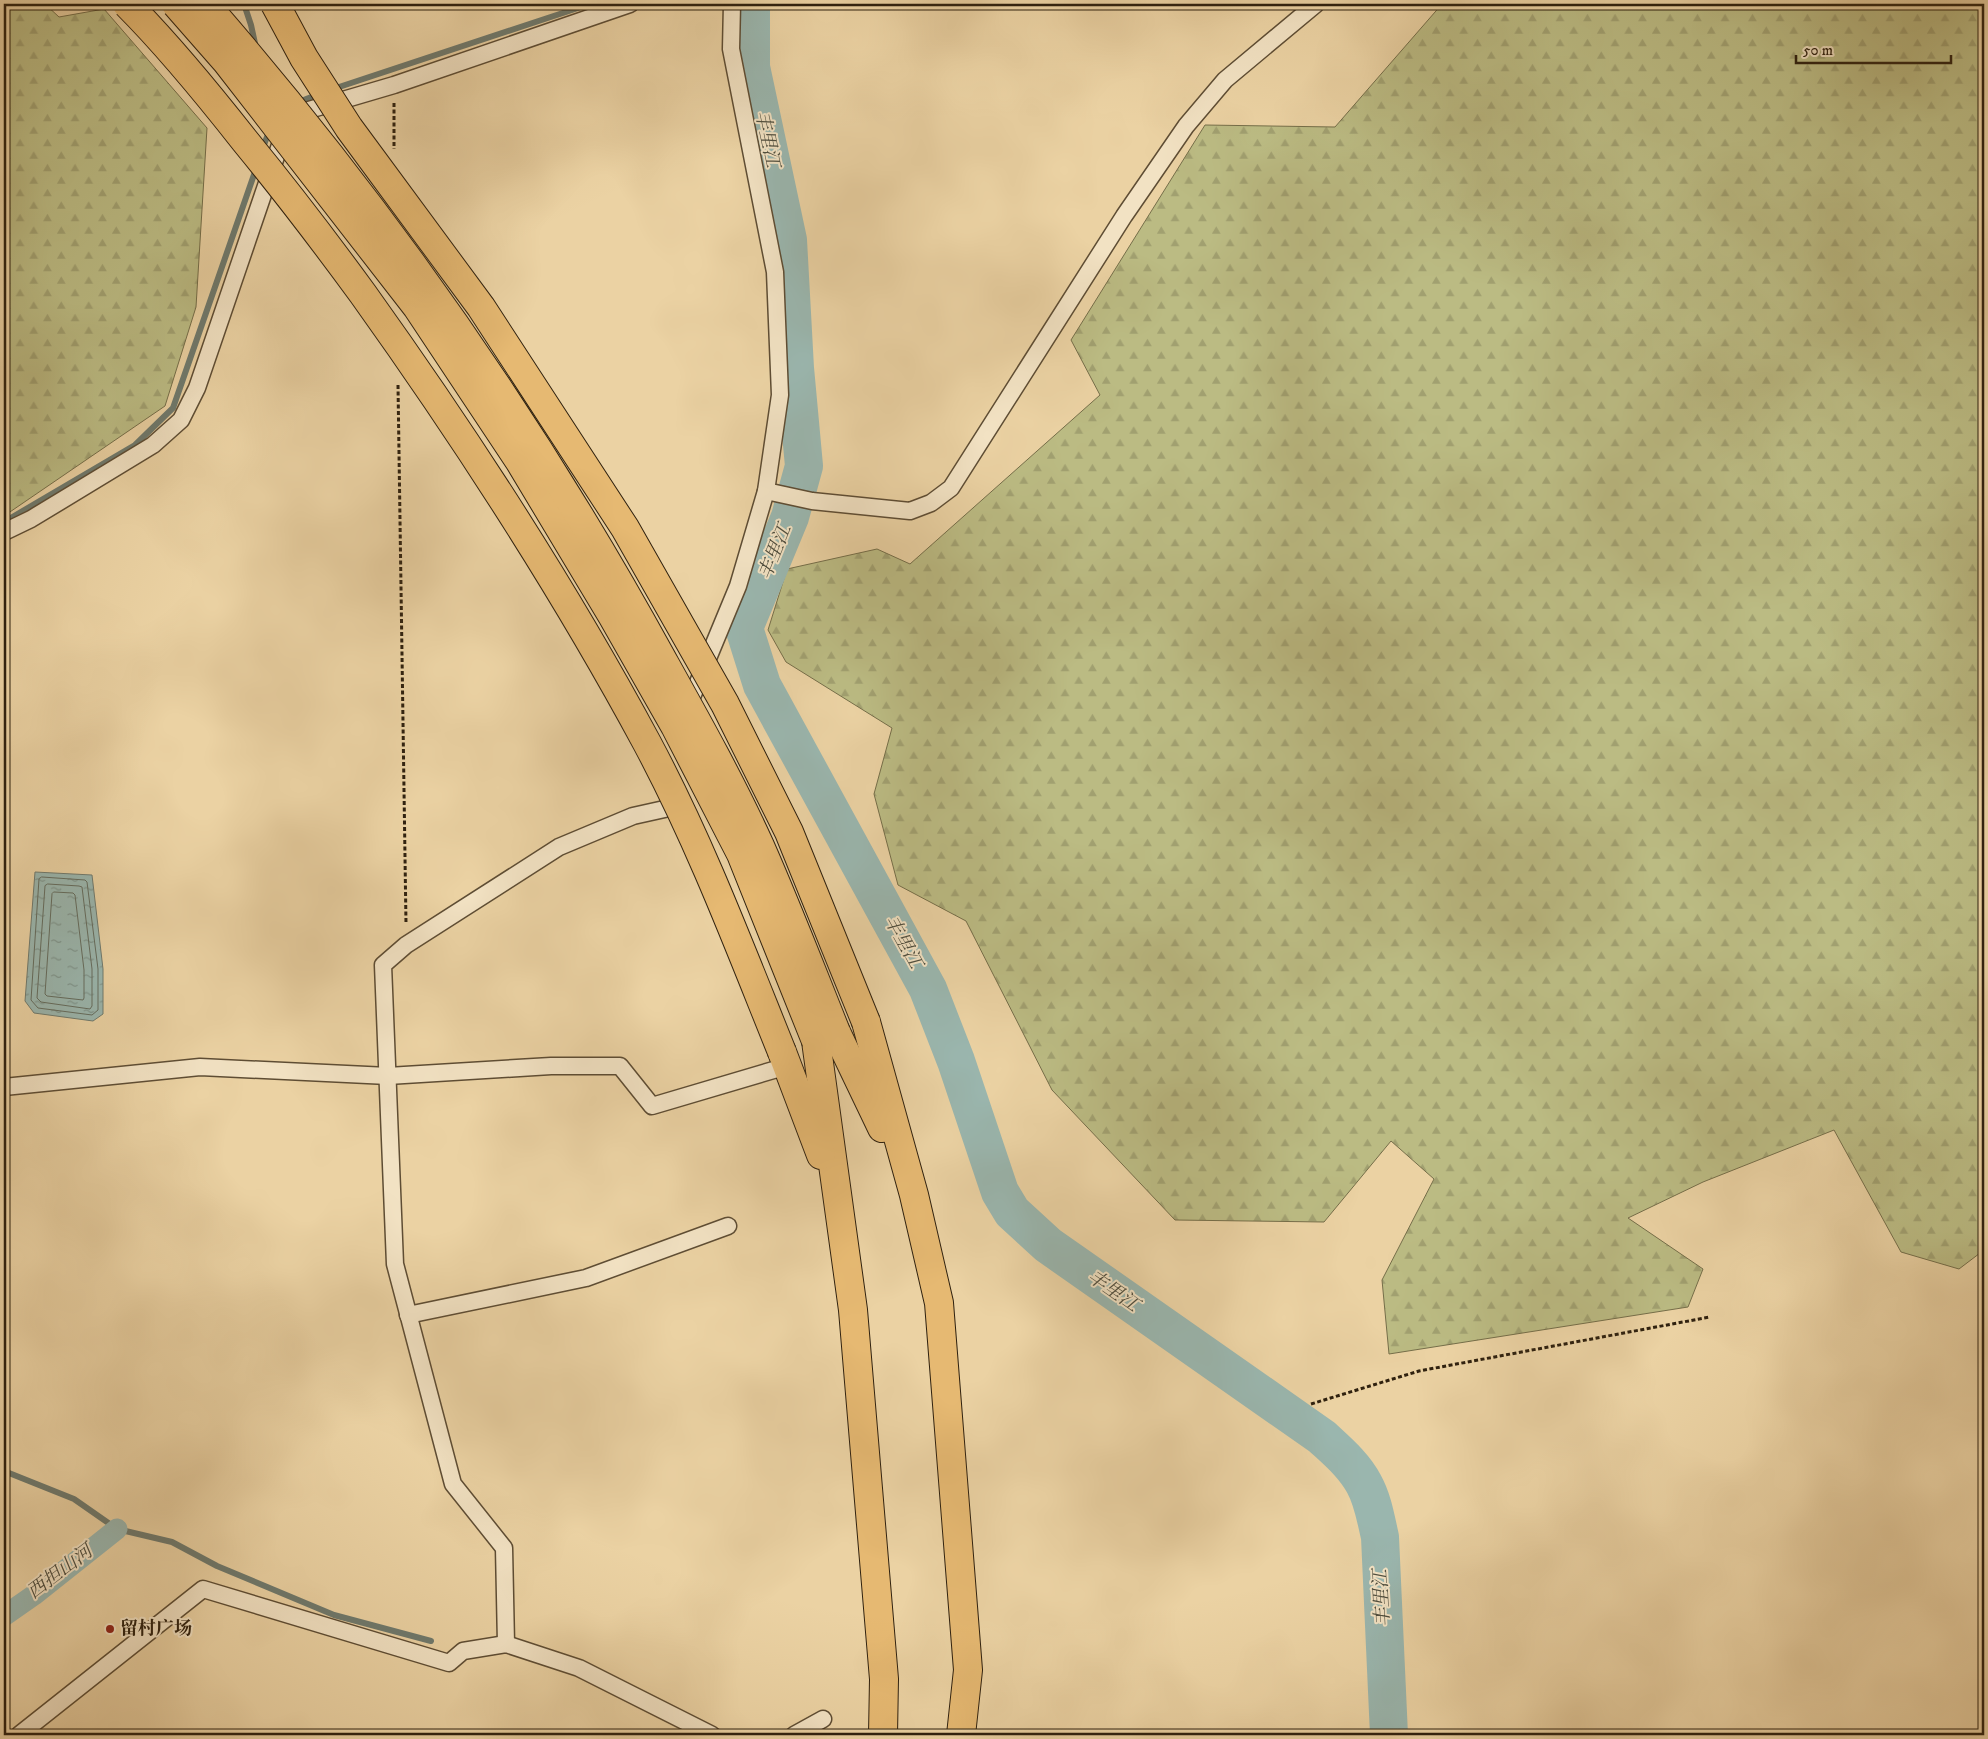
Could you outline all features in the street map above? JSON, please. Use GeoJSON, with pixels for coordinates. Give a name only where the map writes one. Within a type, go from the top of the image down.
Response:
{"type":"FeatureCollection","features":[{"type":"Feature","properties":{"kind":"highway"},"geometry":{"type":"LineString","coordinates":[[127,4],[205,91],[318,232],[431,389],[493,484],[585,634],[648,746],[709,871],[780,1060],[840,1205]]}},
{"type":"Feature","properties":{"kind":"highway"},"geometry":{"type":"LineString","coordinates":[[176,4],[226,61],[417,307],[520,462],[618,625],[675,726],[741,854],[826,1036],[914,1195]]}},
{"type":"Feature","properties":{"kind":"highway"},"geometry":{"type":"LineString","coordinates":[[205,4],[320,143],[435,296],[539,449],[633,606],[694,716],[759,845],[826,1036],[840,1205],[853,1310],[884,1679],[883,1735]]}},
{"type":"Feature","properties":{"kind":"highway"},"geometry":{"type":"LineString","coordinates":[[275,4],[304,58],[349,128],[481,307],[625,528],[724,704],[789,832],[866,1022],[914,1195],[939,1313],[968,1670],[962,1735]]}},
{"type":"Feature","properties":{"kind":"street"},"geometry":{"type":"LineString","coordinates":[[4,532],[31,518],[153,444],[181,420],[197,388],[280,145],[290,127],[309,110],[394,85],[630,4]]}},
{"type":"Feature","properties":{"kind":"street"},"geometry":{"type":"LineString","coordinates":[[674,753],[676,735],[738,586],[771,492],[780,395],[775,272],[731,49],[732,4]]}},
{"type":"Feature","properties":{"kind":"street"},"geometry":{"type":"LineString","coordinates":[[771,492],[812,500],[910,511],[931,503],[951,488],[1124,216],[1186,126],[1225,80],[1316,4]]}},
{"type":"Feature","properties":{"kind":"street"},"geometry":{"type":"LineString","coordinates":[[506,1644],[504,1548],[452,1484],[395,1264],[383,965],[406,945],[559,846],[633,816],[678,806]]}},
{"type":"Feature","properties":{"kind":"street"},"geometry":{"type":"LineString","coordinates":[[4,1087],[200,1067],[388,1076],[551,1066],[620,1066],[652,1106],[780,1060]]}},
{"type":"Feature","properties":{"kind":"street"},"geometry":{"type":"LineString","coordinates":[[408,1315],[586,1278],[728,1226]]}},
{"type":"Feature","properties":{"kind":"street"},"geometry":{"type":"LineString","coordinates":[[19,1735],[203,1589],[449,1663],[463,1650],[506,1644],[579,1668],[712,1735]]}},
{"type":"Feature","properties":{"kind":"street"},"geometry":{"type":"LineString","coordinates":[[794,1735],[823,1719]]}},
{"type":"Feature","properties":{"kind":"path"},"geometry":{"type":"LineString","coordinates":[[394,85],[394,154]]}},
{"type":"Feature","properties":{"kind":"path"},"geometry":{"type":"LineString","coordinates":[[398,382],[406,945]]}},
{"type":"Feature","properties":{"kind":"path"},"geometry":{"type":"LineString","coordinates":[[1311,1404],[1419,1371],[1710,1317]]}},
{"type":"Feature","properties":{"kind":"green space"},"geometry":{"type":"Polygon","coordinates":[[[4,4],[45,4],[59,17],[104,9],[207,128],[196,307],[165,406],[4,516],[4,4]]]}},
{"type":"Feature","properties":{"kind":"green space"},"geometry":{"type":"Polygon","coordinates":[[[1442,4],[1984,4],[1984,1250],[1959,1269],[1901,1252],[1834,1130],[1703,1182],[1628,1218],[1703,1269],[1688,1307],[1389,1354],[1382,1280],[1434,1179],[1391,1141],[1324,1222],[1175,1220],[1052,1090],[966,921],[898,885],[874,794],[892,728],[786,662],[768,630],[787,569],[877,549],[910,564],[1100,395],[1071,340],[1205,125],[1335,127],[1442,4]]]}},
{"type":"Feature","properties":{"kind":"water"},"geometry":{"type":"Polygon","coordinates":[[[35,872],[92,875],[103,969],[103,1014],[93,1021],[34,1013],[25,1001],[35,872]]]}},
{"type":"Feature","properties":{"kind":"waterway"},"geometry":{"type":"LineString","coordinates":[[244,4],[256,48]]}},
{"type":"Feature","properties":{"kind":"waterway"},"geometry":{"type":"LineString","coordinates":[[333,89],[590,4]]}},
{"type":"Feature","properties":{"kind":"waterway","name":"丰里江"},"geometry":{"type":"LineString","coordinates":[[751,4],[751,67],[788,240],[795,368],[804,466],[790,517],[744,628],[762,685],[928,989],[956,1061],[1000,1192],[1012,1212],[1048,1245],[1322,1437],[1345,1459],[1360,1477],[1370,1497],[1380,1537],[1389,1735]]}},
{"type":"Feature","properties":{"kind":"waterway"},"geometry":{"type":"LineString","coordinates":[[296,103],[319,94]]}},
{"type":"Feature","properties":{"kind":"waterway"},"geometry":{"type":"LineString","coordinates":[[262,150],[270,129]]}},
{"type":"Feature","properties":{"kind":"waterway"},"geometry":{"type":"LineString","coordinates":[[4,522],[135,445],[173,408],[257,166]]}},
{"type":"Feature","properties":{"kind":"waterway"},"geometry":{"type":"LineString","coordinates":[[4,1471],[74,1499],[117,1529],[172,1542],[217,1566],[334,1615],[431,1641]]}},
{"type":"Feature","properties":{"kind":"waterway","name":"西担山河"},"geometry":{"type":"LineString","coordinates":[[4,1616],[34,1595],[117,1529]]}},
{"type":"Feature","properties":{"kind":"place","name":"留村广场"},"geometry":{"type":"Point","coordinates":[110,1629]}}]}
